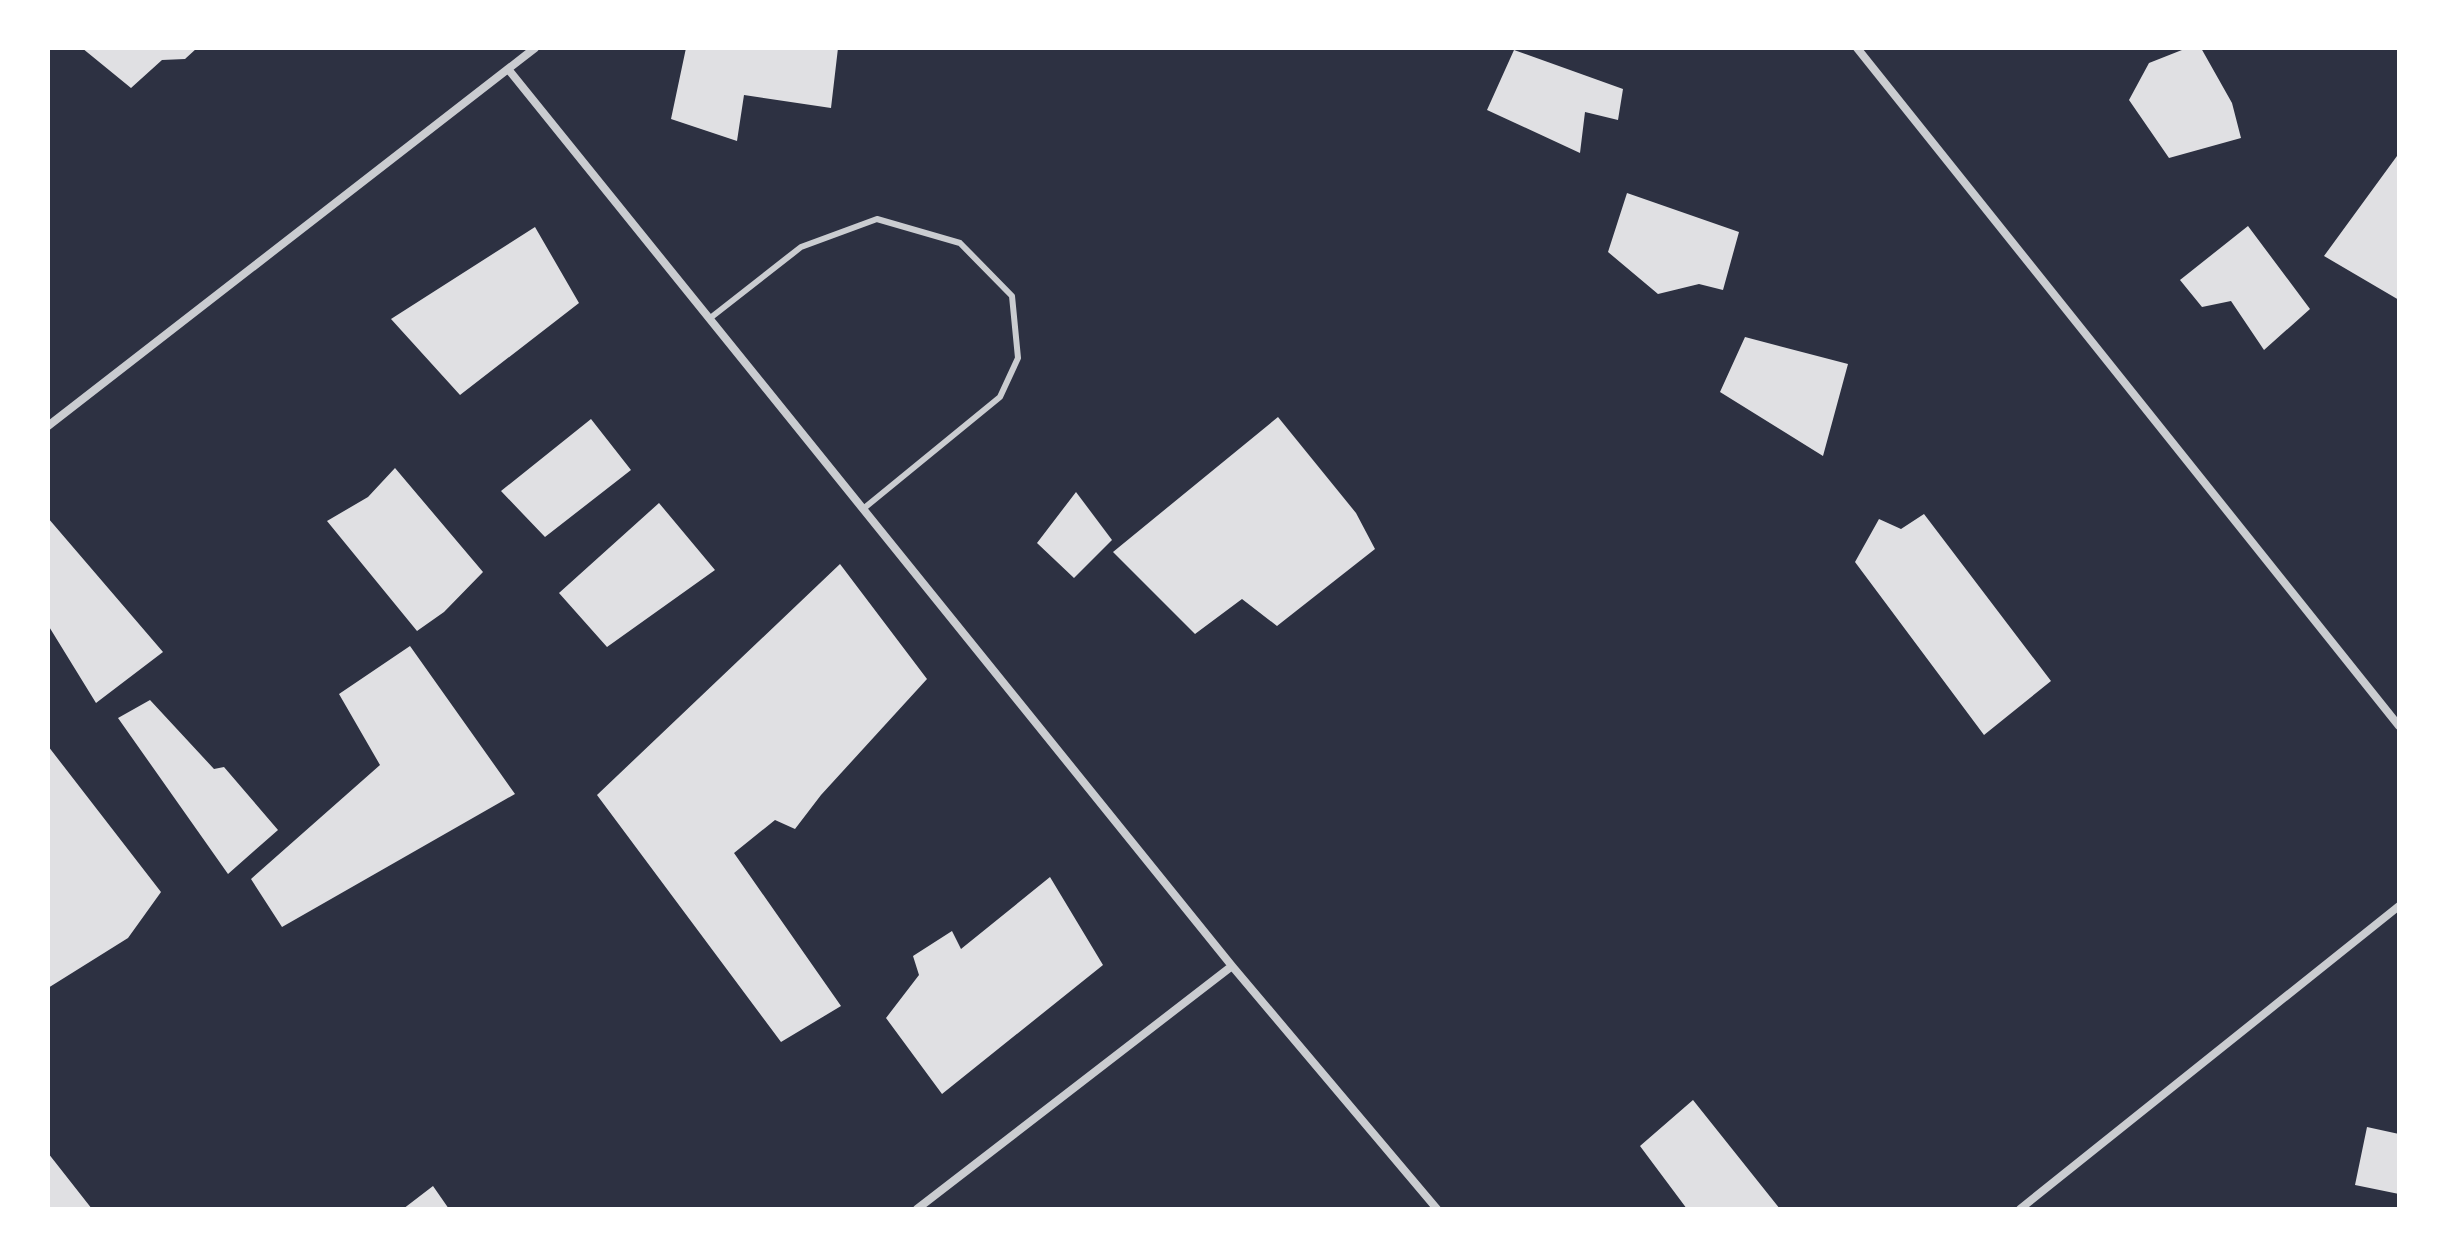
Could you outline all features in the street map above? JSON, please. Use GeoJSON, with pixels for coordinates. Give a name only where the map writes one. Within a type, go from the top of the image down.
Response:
{"type":"FeatureCollection","features":[{"type":"Feature","properties":{"kind":"street"},"geometry":{"type":"LineString","coordinates":[[48,426],[535,48]]}},
{"type":"Feature","properties":{"kind":"street"},"geometry":{"type":"LineString","coordinates":[[1857,48],[2399,726]]}},
{"type":"Feature","properties":{"kind":"street"},"geometry":{"type":"LineString","coordinates":[[508,69],[1232,966],[1437,1209]]}},
{"type":"Feature","properties":{"kind":"street"},"geometry":{"type":"LineString","coordinates":[[2020,1209],[2399,906]]}},
{"type":"Feature","properties":{"kind":"street"},"geometry":{"type":"LineString","coordinates":[[917,1209],[1232,966]]}},
{"type":"Feature","properties":{"kind":"lane"},"geometry":{"type":"LineString","coordinates":[[709,319],[801,247],[877,219],[960,243],[1012,296],[1018,358],[1000,397],[863,509]]}},
{"type":"Feature","properties":{"kind":"building"},"geometry":{"type":"Polygon","coordinates":[[[82,48],[197,48],[185,59],[162,60],[131,88],[82,48]]]}},
{"type":"Feature","properties":{"kind":"building"},"geometry":{"type":"Polygon","coordinates":[[[686,48],[838,48],[831,108],[744,95],[737,141],[671,119],[686,48]]]}},
{"type":"Feature","properties":{"kind":"building"},"geometry":{"type":"Polygon","coordinates":[[[2187,48],[2201,48],[2232,103],[2241,138],[2169,158],[2129,100],[2149,63],[2187,48]]]}},
{"type":"Feature","properties":{"kind":"building"},"geometry":{"type":"Polygon","coordinates":[[[1514,50],[1623,89],[1618,120],[1585,112],[1580,153],[1487,110],[1514,50]]]}},
{"type":"Feature","properties":{"kind":"building"},"geometry":{"type":"Polygon","coordinates":[[[2397,156],[2399,158],[2399,300],[2324,256],[2397,156]]]}},
{"type":"Feature","properties":{"kind":"building"},"geometry":{"type":"Polygon","coordinates":[[[1627,193],[1739,232],[1723,290],[1699,284],[1658,294],[1608,252],[1627,193]]]}},
{"type":"Feature","properties":{"kind":"building"},"geometry":{"type":"Polygon","coordinates":[[[2248,226],[2310,309],[2264,350],[2231,301],[2202,307],[2180,280],[2248,226]]]}},
{"type":"Feature","properties":{"kind":"building"},"geometry":{"type":"Polygon","coordinates":[[[535,227],[579,303],[460,395],[391,319],[535,227]]]}},
{"type":"Feature","properties":{"kind":"building"},"geometry":{"type":"Polygon","coordinates":[[[1745,337],[1848,364],[1823,456],[1720,392],[1745,337]]]}},
{"type":"Feature","properties":{"kind":"building"},"geometry":{"type":"Polygon","coordinates":[[[1278,417],[1356,513],[1375,549],[1277,626],[1242,599],[1195,634],[1113,552],[1278,417]]]}},
{"type":"Feature","properties":{"kind":"building"},"geometry":{"type":"Polygon","coordinates":[[[591,419],[631,470],[545,537],[501,491],[591,419]]]}},
{"type":"Feature","properties":{"kind":"building"},"geometry":{"type":"Polygon","coordinates":[[[395,468],[483,572],[444,612],[417,631],[327,521],[368,497],[395,468]]]}},
{"type":"Feature","properties":{"kind":"building"},"geometry":{"type":"Polygon","coordinates":[[[1076,492],[1112,540],[1074,578],[1037,543],[1076,492]]]}},
{"type":"Feature","properties":{"kind":"building"},"geometry":{"type":"Polygon","coordinates":[[[659,503],[715,570],[607,647],[559,593],[659,503]]]}},
{"type":"Feature","properties":{"kind":"building"},"geometry":{"type":"Polygon","coordinates":[[[1924,514],[2051,681],[1984,735],[1855,562],[1879,519],[1901,529],[1924,514]]]}},
{"type":"Feature","properties":{"kind":"building"},"geometry":{"type":"Polygon","coordinates":[[[48,518],[163,652],[96,703],[48,625],[48,518]]]}},
{"type":"Feature","properties":{"kind":"building"},"geometry":{"type":"Polygon","coordinates":[[[840,564],[927,679],[821,795],[795,829],[775,820],[734,853],[841,1006],[781,1042],[597,795],[840,564]]]}},
{"type":"Feature","properties":{"kind":"building"},"geometry":{"type":"Polygon","coordinates":[[[410,646],[515,794],[282,927],[251,879],[380,765],[339,694],[410,646]]]}},
{"type":"Feature","properties":{"kind":"building"},"geometry":{"type":"Polygon","coordinates":[[[150,700],[214,769],[224,767],[278,830],[228,874],[118,718],[150,700]]]}},
{"type":"Feature","properties":{"kind":"building"},"geometry":{"type":"Polygon","coordinates":[[[48,746],[161,892],[128,938],[48,988],[48,746]]]}},
{"type":"Feature","properties":{"kind":"building"},"geometry":{"type":"Polygon","coordinates":[[[1050,877],[1103,965],[942,1094],[886,1018],[919,975],[913,956],[952,931],[961,949],[1050,877]]]}},
{"type":"Feature","properties":{"kind":"building"},"geometry":{"type":"Polygon","coordinates":[[[1693,1100],[1780,1209],[1687,1209],[1640,1146],[1693,1100]]]}},
{"type":"Feature","properties":{"kind":"building"},"geometry":{"type":"Polygon","coordinates":[[[2367,1127],[2399,1134],[2399,1194],[2355,1185],[2367,1127]]]}},
{"type":"Feature","properties":{"kind":"building"},"geometry":{"type":"Polygon","coordinates":[[[48,1153],[92,1209],[48,1209],[48,1153]]]}},
{"type":"Feature","properties":{"kind":"building"},"geometry":{"type":"Polygon","coordinates":[[[433,1186],[449,1209],[403,1209],[433,1186]]]}}]}
